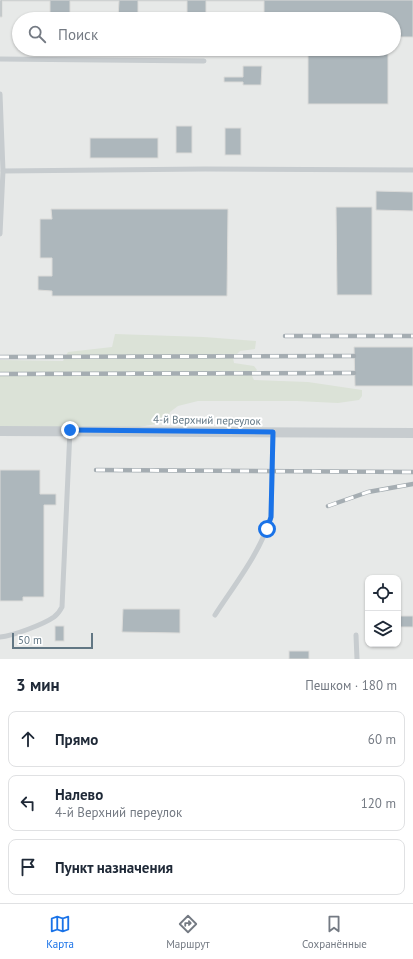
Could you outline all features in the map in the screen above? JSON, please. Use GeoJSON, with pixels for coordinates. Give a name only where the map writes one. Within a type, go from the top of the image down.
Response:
{"type":"FeatureCollection","features":[{"type":"Feature","properties":{"kind":"street","name":"4-й Верхний переулок"},"geometry":{"type":"LineString","coordinates":[[0,431],[70,430],[413,433]]}},
{"type":"Feature","properties":{"kind":"lane"},"geometry":{"type":"LineString","coordinates":[[0,59],[204,61]]}},
{"type":"Feature","properties":{"kind":"lane"},"geometry":{"type":"LineString","coordinates":[[0,94],[3,170],[0,234]]}},
{"type":"Feature","properties":{"kind":"lane"},"geometry":{"type":"LineString","coordinates":[[3,170],[413,170]]}},
{"type":"Feature","properties":{"kind":"lane"},"geometry":{"type":"LineString","coordinates":[[0,637],[16,634],[53,618],[59,613],[62,607],[70,430]]}},
{"type":"Feature","properties":{"kind":"lane"},"geometry":{"type":"LineString","coordinates":[[215,615],[258,548],[271,517],[273,432]]}},
{"type":"Feature","properties":{"kind":"lane"},"geometry":{"type":"LineString","coordinates":[[356,635],[357,659]]}},
{"type":"Feature","properties":{"kind":"shaded area"},"geometry":{"type":"Polygon","coordinates":[[[0,0],[413,0],[413,659],[0,659],[0,0]]]}},
{"type":"Feature","properties":{"kind":"shaded area"},"geometry":{"type":"Polygon","coordinates":[[[115,334],[204,337],[256,341],[255,349],[240,351],[233,358],[234,363],[254,366],[257,370],[252,376],[254,380],[308,382],[362,390],[362,396],[359,400],[338,403],[297,401],[198,401],[178,406],[170,412],[167,422],[139,427],[0,427],[0,360],[63,361],[68,352],[112,347],[115,334]]]}},
{"type":"Feature","properties":{"kind":"building"},"geometry":{"type":"Polygon","coordinates":[[[0,0],[413,0],[413,37],[401,37],[401,12],[264,12],[264,1],[206,1],[206,12],[187,12],[187,1],[138,1],[138,12],[118,12],[119,1],[70,1],[70,12],[50,12],[50,1],[2,1],[2,17],[0,17],[0,0]]]}},
{"type":"Feature","properties":{"kind":"building"},"geometry":{"type":"Polygon","coordinates":[[[308,56],[388,56],[388,104],[308,104],[308,56]]]}},
{"type":"Feature","properties":{"kind":"building"},"geometry":{"type":"Polygon","coordinates":[[[243,66],[262,66],[261,85],[243,85],[243,82],[224,82],[224,77],[243,77],[243,66]]]}},
{"type":"Feature","properties":{"kind":"building"},"geometry":{"type":"Polygon","coordinates":[[[176,126],[192,126],[192,153],[176,153],[176,126]]]}},
{"type":"Feature","properties":{"kind":"building"},"geometry":{"type":"Polygon","coordinates":[[[225,128],[241,128],[241,155],[225,155],[225,128]]]}},
{"type":"Feature","properties":{"kind":"building"},"geometry":{"type":"Polygon","coordinates":[[[90,138],[158,138],[158,158],[90,158],[90,138]]]}},
{"type":"Feature","properties":{"kind":"building"},"geometry":{"type":"Polygon","coordinates":[[[376,191],[413,192],[413,211],[376,210],[376,191]]]}},
{"type":"Feature","properties":{"kind":"building"},"geometry":{"type":"Polygon","coordinates":[[[336,207],[372,207],[372,295],[337,295],[336,207]]]}},
{"type":"Feature","properties":{"kind":"building"},"geometry":{"type":"Polygon","coordinates":[[[51,209],[228,209],[227,296],[52,296],[52,291],[38,290],[38,276],[52,276],[52,258],[40,258],[40,219],[52,219],[51,209]]]}},
{"type":"Feature","properties":{"kind":"building"},"geometry":{"type":"Polygon","coordinates":[[[354,347],[413,347],[413,386],[355,386],[354,347]]]}},
{"type":"Feature","properties":{"kind":"building"},"geometry":{"type":"Polygon","coordinates":[[[0,470],[40,470],[40,494],[56,494],[56,505],[44,505],[44,597],[23,597],[23,601],[0,601],[0,470]]]}},
{"type":"Feature","properties":{"kind":"building"},"geometry":{"type":"Polygon","coordinates":[[[123,609],[180,609],[180,633],[122,632],[123,609]]]}},
{"type":"Feature","properties":{"kind":"building"},"geometry":{"type":"Polygon","coordinates":[[[401,616],[413,616],[413,627],[401,627],[401,616]]]}},
{"type":"Feature","properties":{"kind":"building"},"geometry":{"type":"Polygon","coordinates":[[[55,626],[64,626],[64,641],[55,641],[55,626]]]}},
{"type":"Feature","properties":{"kind":"building"},"geometry":{"type":"Polygon","coordinates":[[[289,651],[309,651],[309,659],[289,659],[289,651]]]}},
{"type":"Feature","properties":{"kind":"railway"},"geometry":{"type":"LineString","coordinates":[[285,336],[413,336]]}},
{"type":"Feature","properties":{"kind":"railway"},"geometry":{"type":"LineString","coordinates":[[0,357],[354,356]]}},
{"type":"Feature","properties":{"kind":"railway"},"geometry":{"type":"LineString","coordinates":[[0,374],[354,373]]}},
{"type":"Feature","properties":{"kind":"railway"},"geometry":{"type":"LineString","coordinates":[[96,470],[413,472]]}},
{"type":"Feature","properties":{"kind":"railway"},"geometry":{"type":"LineString","coordinates":[[328,506],[368,492],[413,484]]}},
{"type":"Feature","properties":{"kind":"route"},"geometry":{"type":"LineString","coordinates":[[70,430],[273,432],[271,517],[267,529]]}}]}
